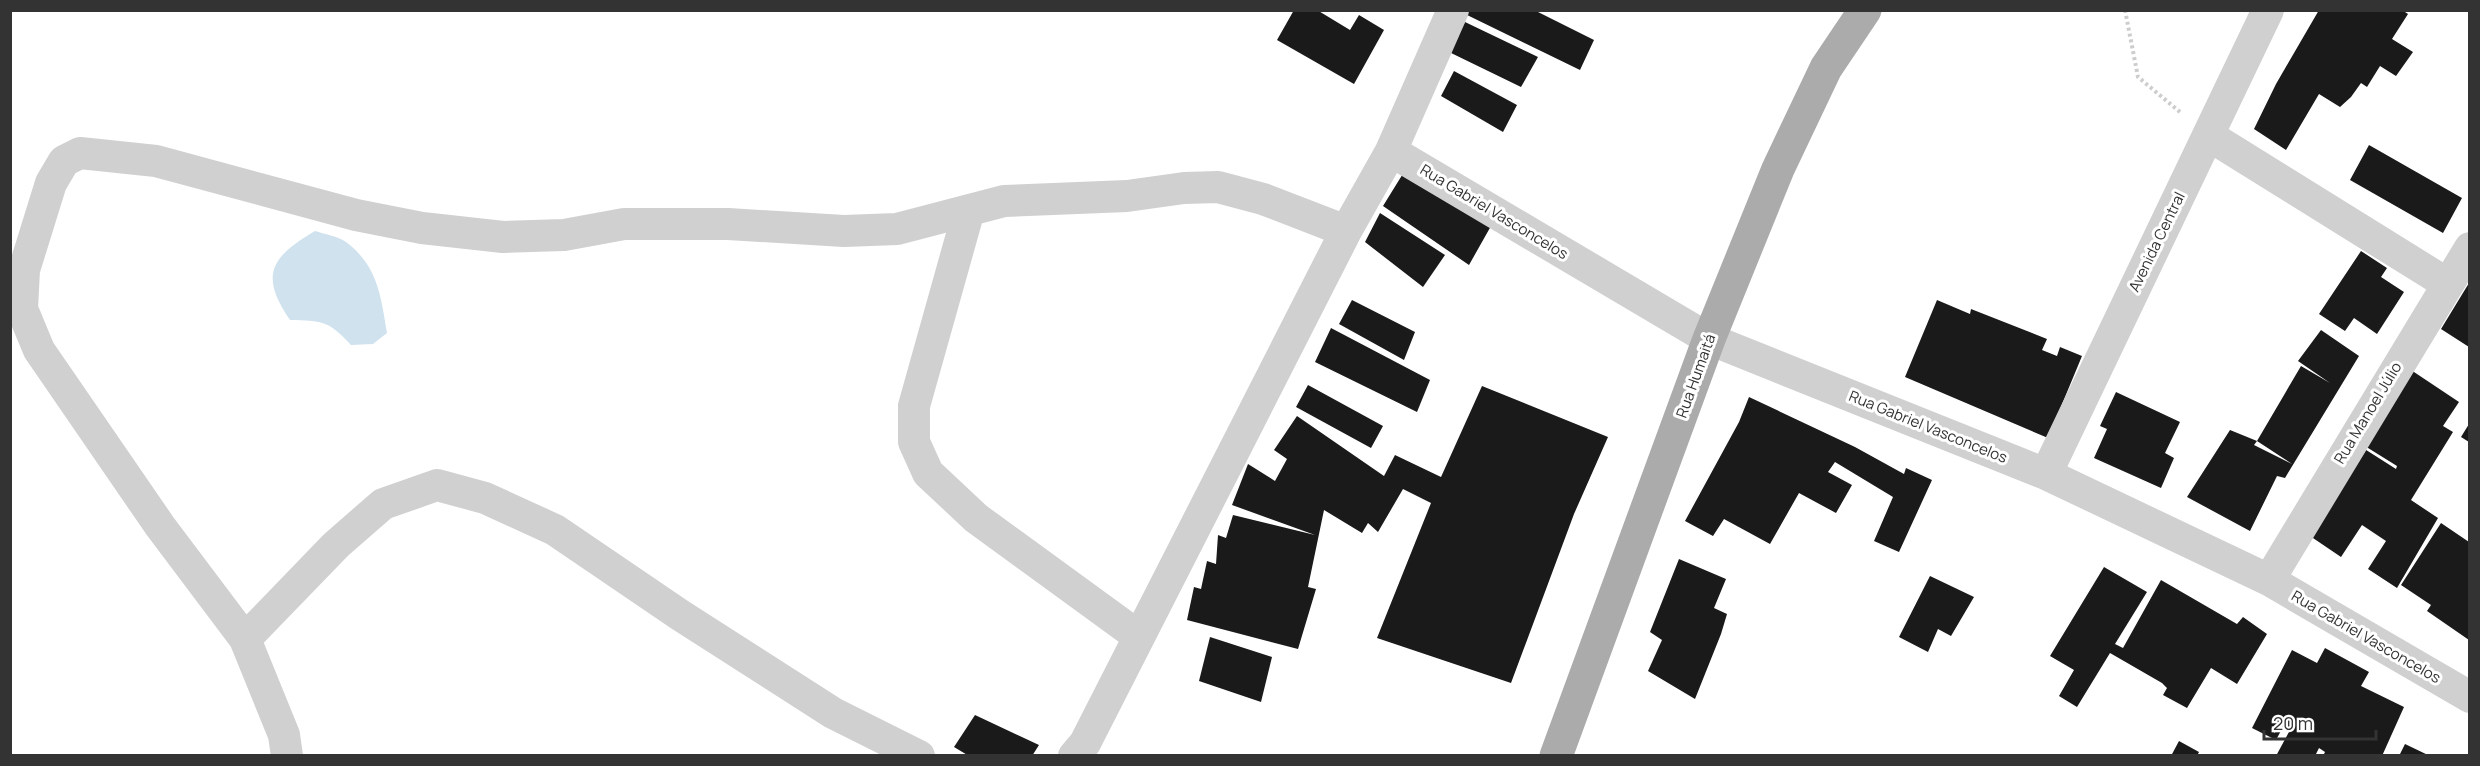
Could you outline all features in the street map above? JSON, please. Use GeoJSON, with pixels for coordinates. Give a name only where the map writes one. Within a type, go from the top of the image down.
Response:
{"type":"FeatureCollection","features":[{"type":"Feature","properties":{"kind":"main road","name":"Rua Humaitá"},"geometry":{"type":"LineString","coordinates":[[1556,756],[1709,339],[1778,169],[1826,68],[1865,10]]}},
{"type":"Feature","properties":{"kind":"street"},"geometry":{"type":"LineString","coordinates":[[1080,751],[1346,231],[1391,151],[1454,10]]}},
{"type":"Feature","properties":{"kind":"street","name":"Avenida Central"},"geometry":{"type":"LineString","coordinates":[[2046,474],[2268,10]]}},
{"type":"Feature","properties":{"kind":"street"},"geometry":{"type":"LineString","coordinates":[[2208,135],[2446,283]]}},
{"type":"Feature","properties":{"kind":"street","name":"Rua Gabriel Vasconcelos"},"geometry":{"type":"LineString","coordinates":[[1391,151],[1709,339],[2046,474],[2269,580],[2469,697]]}},
{"type":"Feature","properties":{"kind":"street"},"geometry":{"type":"LineString","coordinates":[[287,756],[284,735],[245,639],[160,526],[52,370],[39,350],[22,309],[24,270],[51,183],[64,161],[80,153],[156,161],[356,215],[422,228],[503,237],[564,235],[624,224],[728,224],[844,231],[897,229],[1004,201],[1127,196],[1184,188],[1218,187],[1263,199],[1346,231]]}},
{"type":"Feature","properties":{"kind":"street"},"geometry":{"type":"LineString","coordinates":[[969,210],[914,406],[915,442],[928,473],[975,518],[1138,636]]}},
{"type":"Feature","properties":{"kind":"street","name":"Rua Manoel Júlio"},"geometry":{"type":"LineString","coordinates":[[2269,580],[2469,248]]}},
{"type":"Feature","properties":{"kind":"street"},"geometry":{"type":"LineString","coordinates":[[245,639],[336,545],[383,504],[437,485],[485,498],[555,530],[680,615],[833,712],[919,756]]}},
{"type":"Feature","properties":{"kind":"path"},"geometry":{"type":"LineString","coordinates":[[2125,10],[2138,77],[2208,135]]}},
{"type":"Feature","properties":{"kind":"water"},"geometry":{"type":"Polygon","coordinates":[[[315,231],[346,242],[357,251],[371,272],[380,295],[387,333],[373,344],[351,345],[330,326],[317,322],[290,320],[280,304],[273,279],[274,268],[288,250],[315,231]]]}},
{"type":"Feature","properties":{"kind":"building"},"geometry":{"type":"Polygon","coordinates":[[[1294,10],[1317,10],[1350,30],[1359,15],[1384,30],[1354,84],[1277,40],[1294,10]]]}},
{"type":"Feature","properties":{"kind":"building"},"geometry":{"type":"Polygon","coordinates":[[[1467,10],[1534,10],[1594,40],[1580,70],[1465,14],[1467,10]]]}},
{"type":"Feature","properties":{"kind":"building"},"geometry":{"type":"Polygon","coordinates":[[[2319,10],[2402,10],[2408,14],[2392,39],[2413,52],[2396,76],[2380,66],[2367,87],[2361,83],[2340,107],[2319,94],[2286,150],[2254,129],[2276,84],[2319,10]]]}},
{"type":"Feature","properties":{"kind":"building"},"geometry":{"type":"Polygon","coordinates":[[[1465,22],[1538,57],[1521,87],[1449,52],[1465,22]]]}},
{"type":"Feature","properties":{"kind":"building"},"geometry":{"type":"Polygon","coordinates":[[[1454,71],[1517,105],[1503,132],[1441,96],[1454,71]]]}},
{"type":"Feature","properties":{"kind":"building"},"geometry":{"type":"Polygon","coordinates":[[[2369,145],[2462,198],[2443,233],[2350,180],[2369,145]]]}},
{"type":"Feature","properties":{"kind":"building"},"geometry":{"type":"Polygon","coordinates":[[[1404,172],[1491,226],[1469,265],[1383,206],[1404,172]]]}},
{"type":"Feature","properties":{"kind":"building"},"geometry":{"type":"Polygon","coordinates":[[[1380,213],[1445,255],[1423,287],[1365,242],[1380,213]]]}},
{"type":"Feature","properties":{"kind":"building"},"geometry":{"type":"Polygon","coordinates":[[[2361,251],[2387,268],[2381,277],[2404,292],[2377,334],[2354,318],[2345,331],[2319,314],[2361,251]]]}},
{"type":"Feature","properties":{"kind":"building"},"geometry":{"type":"Polygon","coordinates":[[[2469,283],[2469,347],[2441,329],[2469,283]]]}},
{"type":"Feature","properties":{"kind":"building"},"geometry":{"type":"Polygon","coordinates":[[[1352,300],[1415,332],[1404,360],[1339,324],[1352,300]]]}},
{"type":"Feature","properties":{"kind":"building"},"geometry":{"type":"Polygon","coordinates":[[[1937,300],[1970,314],[1971,309],[2047,339],[2042,350],[2057,356],[2060,347],[2082,356],[2048,438],[1905,377],[1937,300]]]}},
{"type":"Feature","properties":{"kind":"building"},"geometry":{"type":"Polygon","coordinates":[[[1331,328],[1430,380],[1417,412],[1315,362],[1331,328]]]}},
{"type":"Feature","properties":{"kind":"building"},"geometry":{"type":"Polygon","coordinates":[[[2321,330],[2359,356],[2285,478],[2277,476],[2250,531],[2187,497],[2230,430],[2257,441],[2301,366],[2330,383],[2298,361],[2321,330]],[[2257,441],[2254,445],[2292,464],[2257,441]]]}},
{"type":"Feature","properties":{"kind":"building"},"geometry":{"type":"Polygon","coordinates":[[[2408,368],[2459,402],[2443,426],[2453,432],[2411,500],[2438,518],[2397,588],[2368,569],[2386,541],[2362,525],[2341,557],[2310,536],[2363,448],[2396,469],[2397,466],[2360,443],[2408,368]]]}},
{"type":"Feature","properties":{"kind":"building"},"geometry":{"type":"Polygon","coordinates":[[[1308,385],[1383,426],[1371,448],[1296,407],[1308,385]]]}},
{"type":"Feature","properties":{"kind":"building"},"geometry":{"type":"Polygon","coordinates":[[[1482,386],[1608,437],[1574,514],[1511,683],[1377,638],[1431,503],[1403,489],[1378,532],[1368,523],[1362,533],[1324,510],[1308,587],[1316,589],[1298,649],[1187,620],[1194,587],[1201,589],[1207,561],[1216,564],[1218,535],[1226,538],[1233,515],[1315,535],[1232,505],[1248,464],[1275,481],[1287,459],[1274,450],[1297,416],[1384,476],[1395,455],[1441,477],[1482,386]]]}},
{"type":"Feature","properties":{"kind":"building"},"geometry":{"type":"Polygon","coordinates":[[[2116,392],[2180,422],[2165,453],[2174,458],[2161,488],[2094,458],[2107,429],[2100,426],[2116,392]]]}},
{"type":"Feature","properties":{"kind":"building"},"geometry":{"type":"Polygon","coordinates":[[[1749,397],[1855,447],[1904,474],[1906,468],[1932,480],[1899,552],[1874,541],[1893,497],[1835,462],[1828,472],[1852,485],[1836,513],[1799,493],[1770,544],[1724,519],[1713,536],[1685,521],[1739,422],[1749,397]]]}},
{"type":"Feature","properties":{"kind":"building"},"geometry":{"type":"Polygon","coordinates":[[[2469,424],[2469,442],[2461,437],[2469,424]]]}},
{"type":"Feature","properties":{"kind":"building"},"geometry":{"type":"Polygon","coordinates":[[[2441,523],[2469,542],[2469,640],[2427,611],[2431,605],[2401,585],[2441,523]]]}},
{"type":"Feature","properties":{"kind":"building"},"geometry":{"type":"Polygon","coordinates":[[[1679,559],[1726,579],[1714,608],[1727,614],[1695,699],[1648,671],[1662,640],[1650,632],[1679,559]]]}},
{"type":"Feature","properties":{"kind":"building"},"geometry":{"type":"Polygon","coordinates":[[[2104,567],[2147,592],[2115,644],[2123,648],[2161,580],[2237,624],[2243,617],[2267,634],[2237,684],[2211,668],[2187,708],[2163,695],[2167,688],[2162,683],[2110,653],[2077,707],[2059,696],[2074,670],[2050,656],[2104,567]]]}},
{"type":"Feature","properties":{"kind":"building"},"geometry":{"type":"Polygon","coordinates":[[[1930,576],[1974,597],[1951,636],[1938,629],[1928,652],[1899,637],[1930,576]]]}},
{"type":"Feature","properties":{"kind":"building"},"geometry":{"type":"Polygon","coordinates":[[[1210,637],[1272,657],[1261,702],[1199,681],[1210,637]]]}},
{"type":"Feature","properties":{"kind":"building"},"geometry":{"type":"Polygon","coordinates":[[[2325,648],[2369,672],[2361,686],[2404,707],[2382,756],[2323,756],[2325,752],[2319,748],[2315,756],[2276,756],[2290,730],[2283,727],[2276,740],[2252,728],[2292,650],[2317,663],[2325,648]]]}},
{"type":"Feature","properties":{"kind":"building"},"geometry":{"type":"Polygon","coordinates":[[[975,715],[1039,745],[1032,756],[969,756],[954,747],[975,715]]]}},
{"type":"Feature","properties":{"kind":"building"},"geometry":{"type":"Polygon","coordinates":[[[2179,741],[2199,752],[2197,756],[2171,756],[2179,741]]]}},
{"type":"Feature","properties":{"kind":"building"},"geometry":{"type":"Polygon","coordinates":[[[2405,744],[2430,756],[2399,756],[2405,744]]]}}]}
